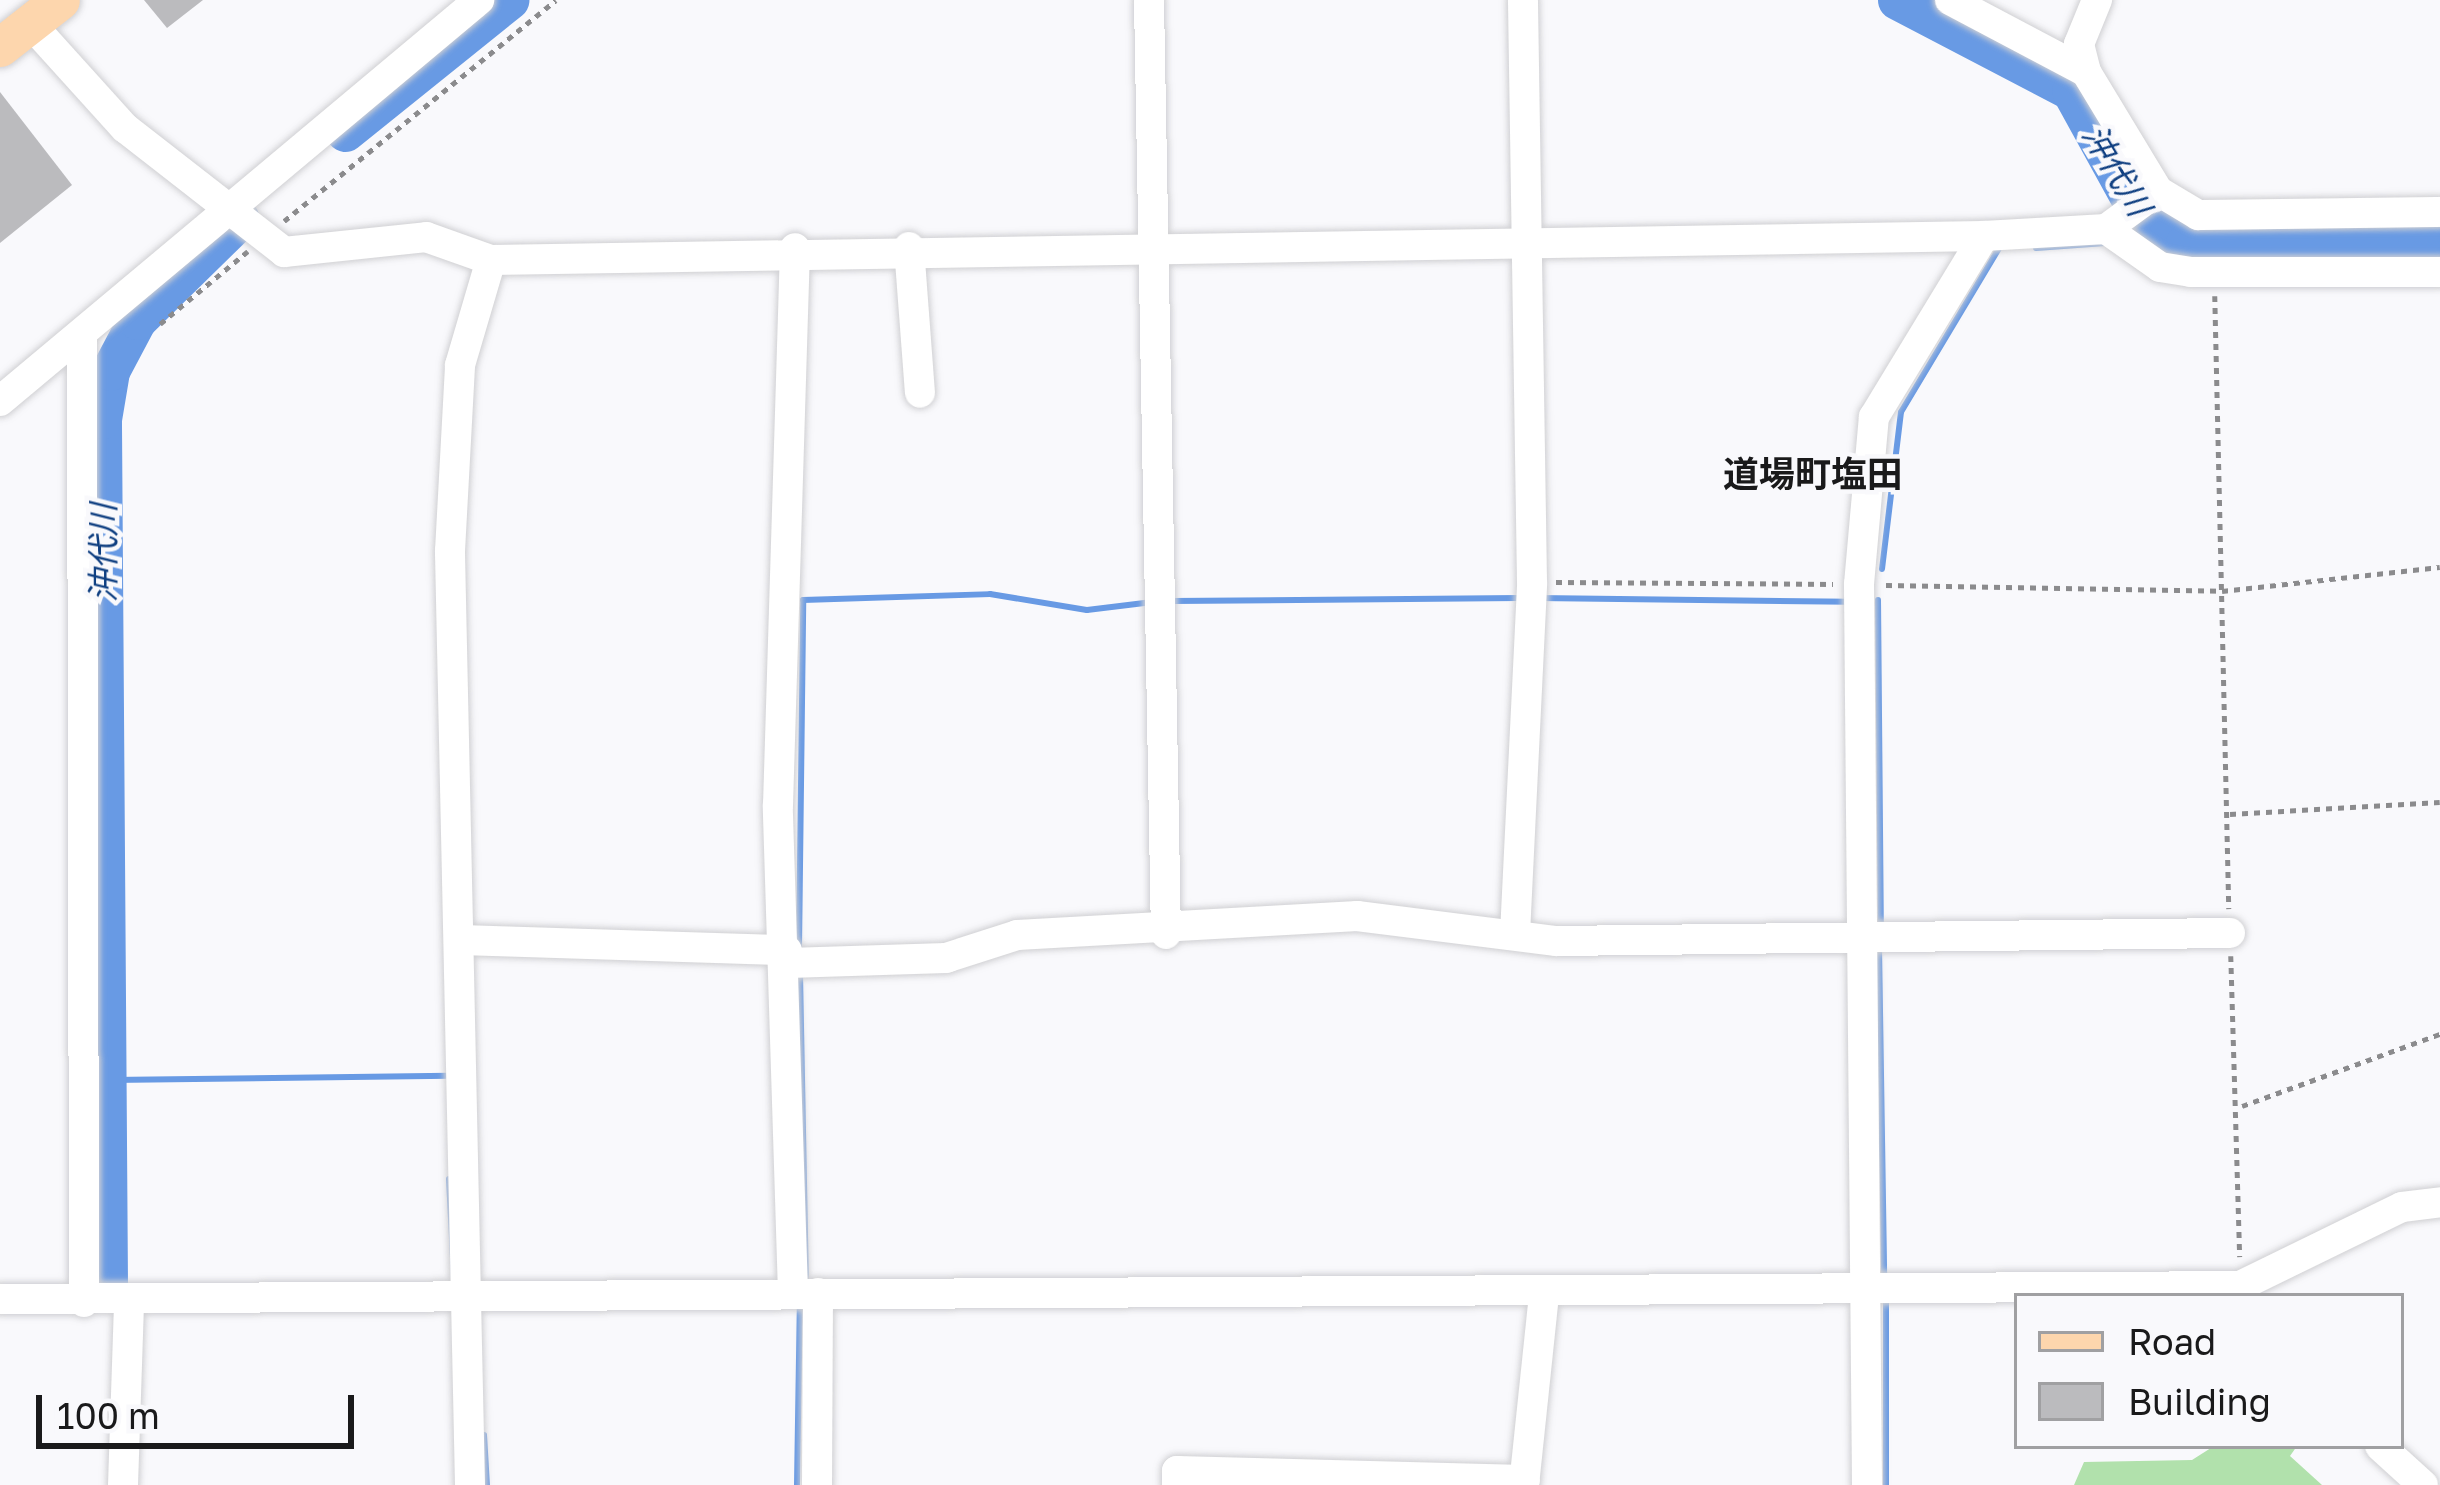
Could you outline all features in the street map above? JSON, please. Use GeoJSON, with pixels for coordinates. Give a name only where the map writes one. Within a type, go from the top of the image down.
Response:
{"type":"FeatureCollection","features":[{"type":"Feature","properties":{"kind":"street"},"geometry":{"type":"LineString","coordinates":[[0,401],[82,334],[244,224],[479,0]]}},
{"type":"Feature","properties":{"kind":"street"},"geometry":{"type":"LineString","coordinates":[[1149,0],[1146,243],[1166,934]]}},
{"type":"Feature","properties":{"kind":"street"},"geometry":{"type":"LineString","coordinates":[[1515,934],[1532,581],[1522,0]]}},
{"type":"Feature","properties":{"kind":"street"},"geometry":{"type":"LineString","coordinates":[[1950,0],[2086,72]]}},
{"type":"Feature","properties":{"kind":"street"},"geometry":{"type":"LineString","coordinates":[[2097,0],[2079,44],[2086,72],[2158,191],[2198,215],[2440,212]]}},
{"type":"Feature","properties":{"kind":"street"},"geometry":{"type":"LineString","coordinates":[[30,24],[125,128],[284,252],[426,237],[491,260],[795,248],[1146,243],[1459,251],[1524,240],[1984,236],[2106,229],[2158,191]]}},
{"type":"Feature","properties":{"kind":"street"},"geometry":{"type":"LineString","coordinates":[[2106,229],[2160,267],[2215,273],[2440,272]]}},
{"type":"Feature","properties":{"kind":"street"},"geometry":{"type":"LineString","coordinates":[[1867,1485],[1859,584],[1874,417],[1984,236]]}},
{"type":"Feature","properties":{"kind":"street"},"geometry":{"type":"LineString","coordinates":[[909,247],[920,393]]}},
{"type":"Feature","properties":{"kind":"street"},"geometry":{"type":"LineString","coordinates":[[795,248],[778,805],[817,1485]]}},
{"type":"Feature","properties":{"kind":"street"},"geometry":{"type":"LineString","coordinates":[[470,1485],[450,550],[460,364],[491,260]]}},
{"type":"Feature","properties":{"kind":"street"},"geometry":{"type":"LineString","coordinates":[[82,334],[108,1302],[123,1485]]}},
{"type":"Feature","properties":{"kind":"street"},"geometry":{"type":"LineString","coordinates":[[461,940],[787,957],[946,958],[1016,935],[1166,934],[1357,916],[1515,934],[2230,933]]}},
{"type":"Feature","properties":{"kind":"street"},"geometry":{"type":"LineString","coordinates":[[0,1300],[108,1302],[463,1291],[2241,1291],[2402,1207],[2440,1202]]}},
{"type":"Feature","properties":{"kind":"street"},"geometry":{"type":"LineString","coordinates":[[1178,1485],[1178,1471],[1524,1482],[1544,1294]]}},
{"type":"Feature","properties":{"kind":"street"},"geometry":{"type":"LineString","coordinates":[[2383,1449],[2423,1485]]}},
{"type":"Feature","properties":{"kind":"path"},"geometry":{"type":"LineString","coordinates":[[160,324],[244,224],[556,0]]}},
{"type":"Feature","properties":{"kind":"path"},"geometry":{"type":"LineString","coordinates":[[2215,273],[2230,933],[2240,1106],[2241,1291]]}},
{"type":"Feature","properties":{"kind":"path"},"geometry":{"type":"LineString","coordinates":[[1532,581],[2222,591],[2440,567]]}},
{"type":"Feature","properties":{"kind":"path"},"geometry":{"type":"LineString","coordinates":[[2229,814],[2440,802]]}},
{"type":"Feature","properties":{"kind":"path"},"geometry":{"type":"LineString","coordinates":[[2240,1106],[2440,1034]]}},
{"type":"Feature","properties":{"kind":"green space"},"geometry":{"type":"Polygon","coordinates":[[[2209,1449],[2295,1449],[2290,1456],[2322,1485],[2074,1485],[2084,1462],[2192,1460],[2209,1449]]]}},
{"type":"Feature","properties":{"kind":"building"},"geometry":{"type":"Polygon","coordinates":[[[144,0],[203,0],[167,28],[144,0]]]}},
{"type":"Feature","properties":{"kind":"building"},"geometry":{"type":"Polygon","coordinates":[[[0,92],[72,185],[0,243],[0,92]]]}},
{"type":"Feature","properties":{"kind":"waterway","name":"沖代川"},"geometry":{"type":"LineString","coordinates":[[345,132],[509,0]]}},
{"type":"Feature","properties":{"kind":"waterway","name":"沖代川"},"geometry":{"type":"LineString","coordinates":[[1897,0],[2071,91],[2143,222],[2185,243],[2440,243]]}},
{"type":"Feature","properties":{"kind":"waterway"},"geometry":{"type":"LineString","coordinates":[[108,1285],[102,419],[110,371],[137,320],[240,219]]}},
{"type":"Feature","properties":{"kind":"waterway"},"geometry":{"type":"LineString","coordinates":[[2036,248],[2105,243]]}},
{"type":"Feature","properties":{"kind":"waterway"},"geometry":{"type":"LineString","coordinates":[[1882,569],[1901,412],[1999,248]]}},
{"type":"Feature","properties":{"kind":"waterway"},"geometry":{"type":"LineString","coordinates":[[799,948],[803,600],[990,594],[1087,610],[1153,602]]}},
{"type":"Feature","properties":{"kind":"waterway"},"geometry":{"type":"LineString","coordinates":[[1172,601],[1519,598]]}},
{"type":"Feature","properties":{"kind":"waterway"},"geometry":{"type":"LineString","coordinates":[[1538,598],[1849,602]]}},
{"type":"Feature","properties":{"kind":"waterway"},"geometry":{"type":"LineString","coordinates":[[1878,600],[1881,928]]}},
{"type":"Feature","properties":{"kind":"waterway"},"geometry":{"type":"LineString","coordinates":[[1879,947],[1884,1279]]}},
{"type":"Feature","properties":{"kind":"waterway"},"geometry":{"type":"LineString","coordinates":[[800,974],[806,1278]]}},
{"type":"Feature","properties":{"kind":"waterway"},"geometry":{"type":"LineString","coordinates":[[111,1080],[449,1076]]}},
{"type":"Feature","properties":{"kind":"waterway"},"geometry":{"type":"LineString","coordinates":[[449,1179],[454,1279]]}},
{"type":"Feature","properties":{"kind":"waterway"},"geometry":{"type":"LineString","coordinates":[[1886,1302],[1886,1485]]}},
{"type":"Feature","properties":{"kind":"waterway"},"geometry":{"type":"LineString","coordinates":[[797,1485],[800,1303]]}},
{"type":"Feature","properties":{"kind":"waterway"},"geometry":{"type":"LineString","coordinates":[[484,1435],[487,1485]]}},
{"type":"Feature","properties":{"kind":"district","name":"道場町塩田"},"geometry":{"type":"Point","coordinates":[1813,474]}}]}
